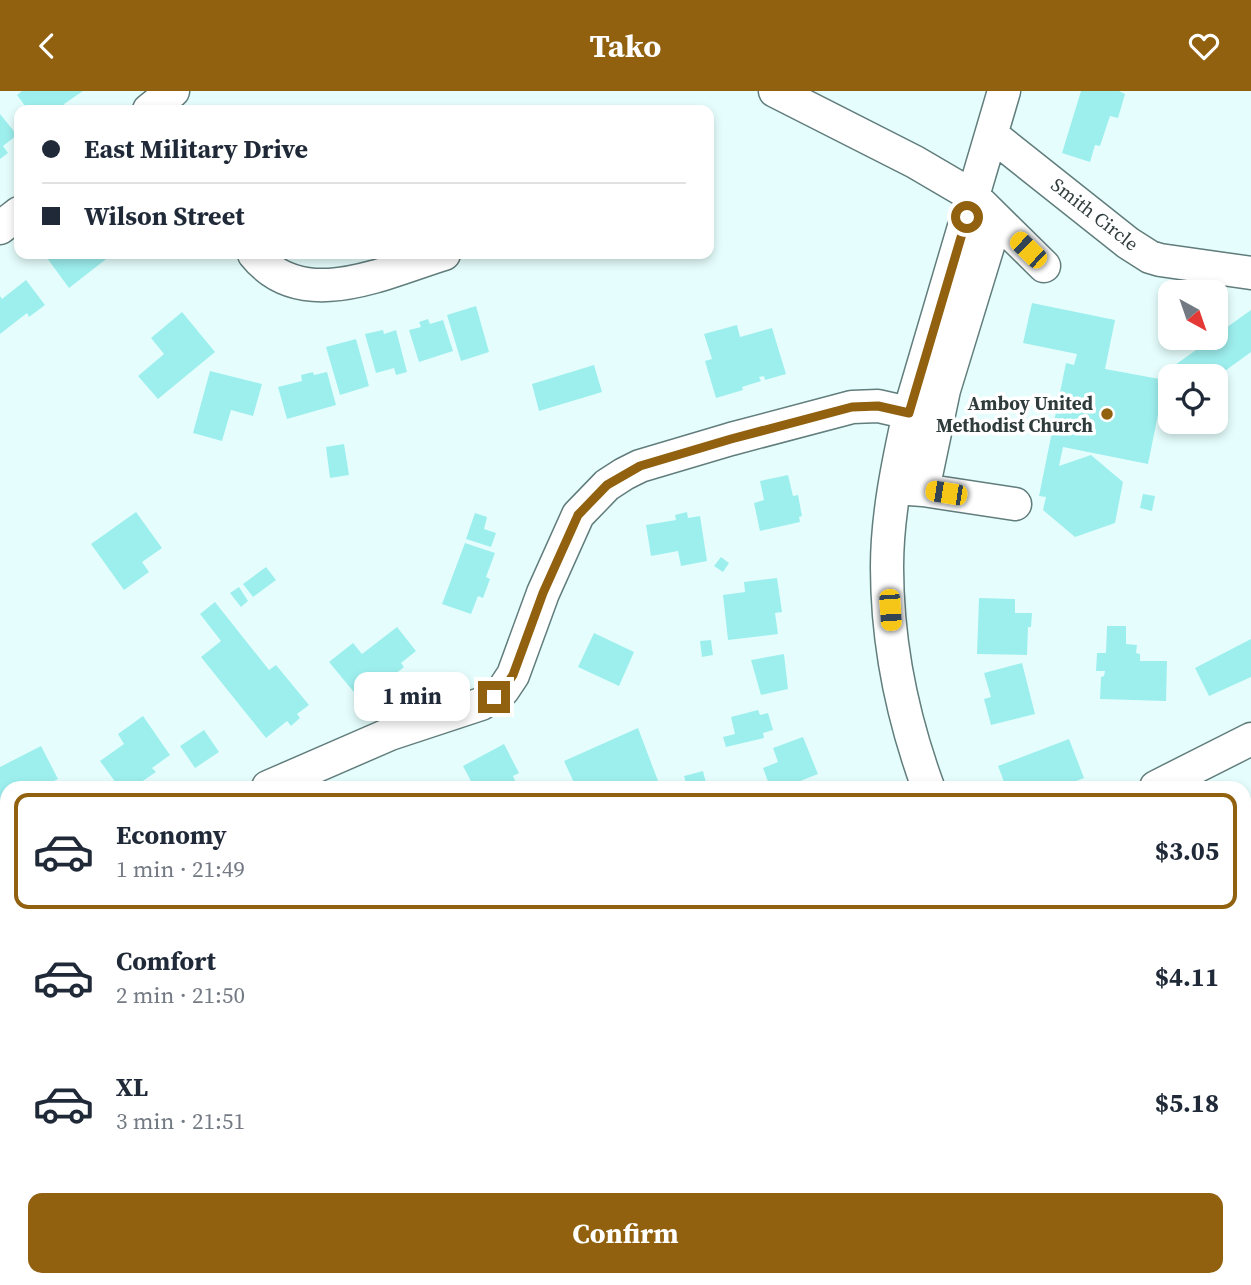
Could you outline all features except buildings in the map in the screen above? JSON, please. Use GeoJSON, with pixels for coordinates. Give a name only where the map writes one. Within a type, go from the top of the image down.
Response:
{"type":"FeatureCollection","features":[{"type":"Feature","properties":{"kind":"street"},"geometry":{"type":"LineString","coordinates":[[155,105],[173,91]]}},
{"type":"Feature","properties":{"kind":"street"},"geometry":{"type":"LineString","coordinates":[[775,91],[915,162],[973,196],[1044,266]]}},
{"type":"Feature","properties":{"kind":"street"},"geometry":{"type":"LineString","coordinates":[[909,489],[909,413],[1004,91]]}},
{"type":"Feature","properties":{"kind":"street","name":"Smith Circle"},"geometry":{"type":"LineString","coordinates":[[992,135],[1128,243],[1150,257],[1251,272]]}},
{"type":"Feature","properties":{"kind":"street"},"geometry":{"type":"LineString","coordinates":[[0,228],[14,216]]}},
{"type":"Feature","properties":{"kind":"street"},"geometry":{"type":"LineString","coordinates":[[926,781],[911,741],[898,689],[887,566],[909,489],[944,390],[996,220]]}},
{"type":"Feature","properties":{"kind":"street"},"geometry":{"type":"LineString","coordinates":[[259,259],[270,270],[287,280],[307,285],[331,286],[428,259]]}},
{"type":"Feature","properties":{"kind":"street"},"geometry":{"type":"LineString","coordinates":[[282,781],[390,734],[481,704],[503,690],[513,675],[543,593],[578,515],[607,485],[624,474],[640,466],[731,439],[852,407],[878,406],[909,413]]}},
{"type":"Feature","properties":{"kind":"street"},"geometry":{"type":"LineString","coordinates":[[909,489],[1015,504]]}},
{"type":"Feature","properties":{"kind":"street"},"geometry":{"type":"LineString","coordinates":[[1169,781],[1251,739]]}},
{"type":"Feature","properties":{"kind":"place","name":"Amboy United Methodist Church"},"geometry":{"type":"Point","coordinates":[1107,414]}},
{"type":"Feature","properties":{"kind":"route"},"geometry":{"type":"LineString","coordinates":[[494,697],[503,690],[513,675],[543,593],[578,515],[607,485],[640,466],[852,407],[878,406],[909,413],[967,217]]}}]}
